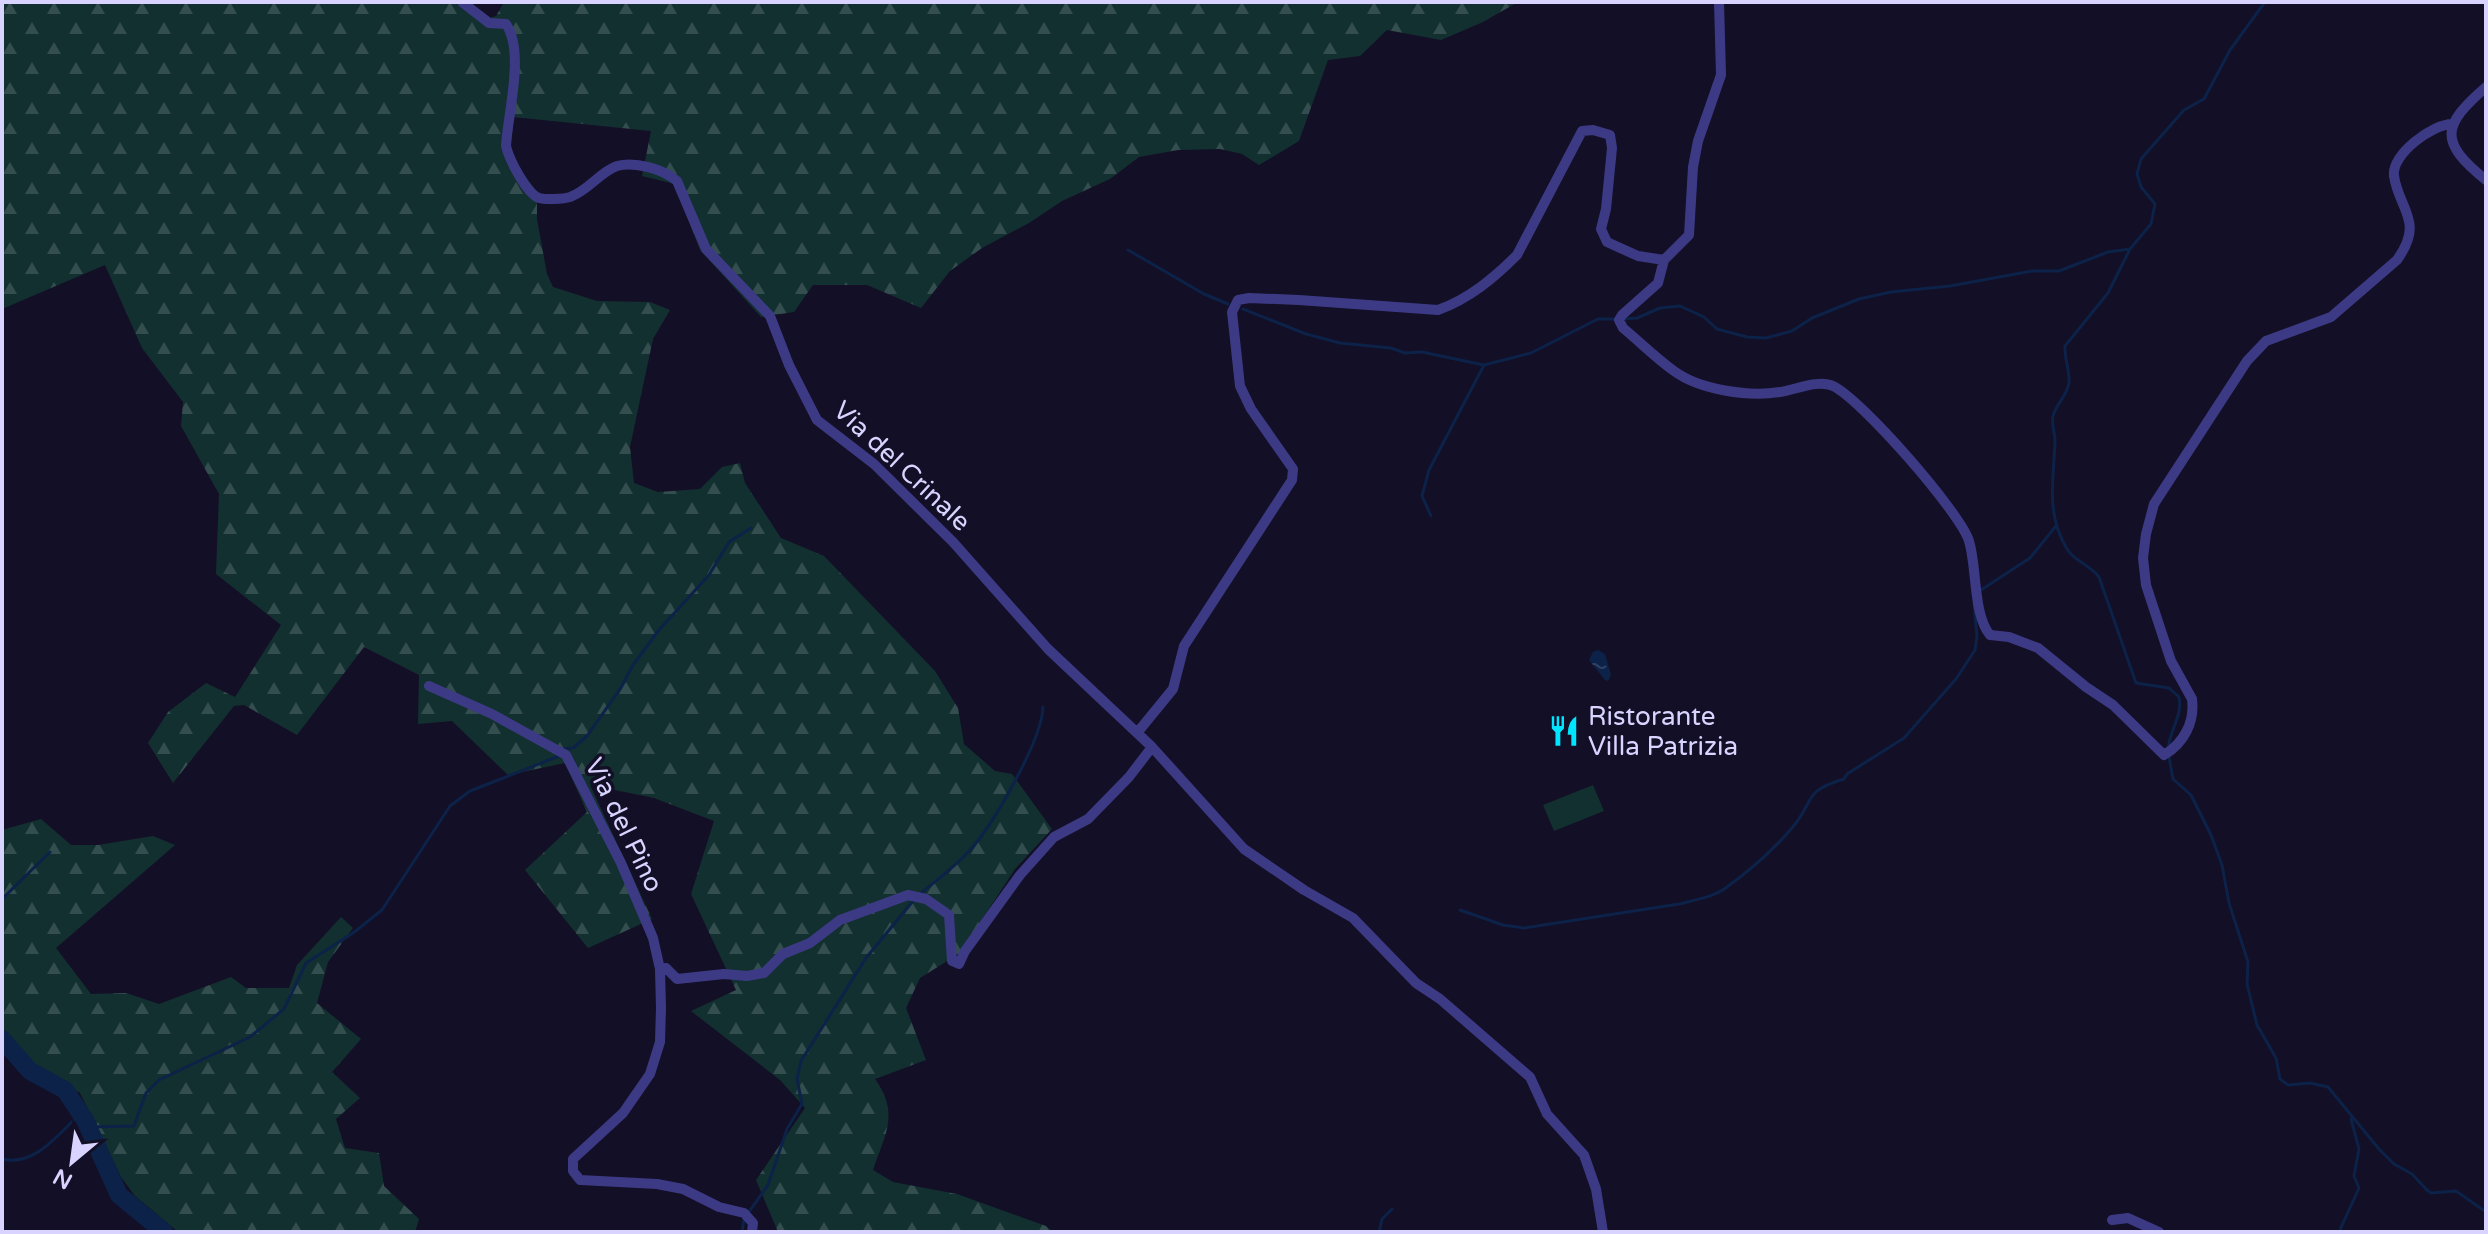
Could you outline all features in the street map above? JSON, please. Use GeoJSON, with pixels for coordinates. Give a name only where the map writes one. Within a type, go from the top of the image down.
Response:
{"type":"FeatureCollection","features":[{"type":"Feature","properties":{"kind":"street","name":"Via del Crinale"},"geometry":{"type":"LineString","coordinates":[[462,2],[489,23],[506,24],[513,34],[516,52],[506,146],[509,160],[532,193],[541,199],[570,197],[614,167],[632,164],[669,174],[677,181],[706,249],[770,316],[789,365],[817,420],[874,464],[953,542],[1048,649],[1152,747],[1244,849],[1304,890],[1353,918],[1416,983],[1440,999],[1530,1077],[1547,1114],[1584,1155],[1596,1189],[1603,1232]]}},
{"type":"Feature","properties":{"kind":"street"},"geometry":{"type":"LineString","coordinates":[[1719,2],[1721,75],[1698,141],[1693,167],[1689,235],[1664,260],[1658,283],[1622,315],[1619,320],[1623,328],[1674,371],[1729,392],[1777,393],[1817,384],[1836,387],[1865,411],[1911,460],[1966,534],[1980,606],[1990,635],[2009,637],[2038,648],[2113,705],[2164,755],[2184,738],[2193,706],[2171,661],[2146,585],[2143,558],[2154,504],[2247,361],[2266,341],[2331,317],[2397,260],[2410,227],[2394,176],[2395,169],[2404,153],[2425,133],[2452,124]]}},
{"type":"Feature","properties":{"kind":"street"},"geometry":{"type":"LineString","coordinates":[[2486,87],[2466,105],[2452,124],[2452,142],[2457,153],[2486,180]]}},
{"type":"Feature","properties":{"kind":"street"},"geometry":{"type":"LineString","coordinates":[[1137,733],[1173,689],[1184,646],[1292,480],[1293,469],[1251,409],[1240,386],[1232,312],[1238,300],[1262,298],[1438,310],[1459,303],[1517,255],[1582,131],[1593,130],[1610,135],[1612,148],[1601,229],[1607,242],[1638,256],[1664,260]]}},
{"type":"Feature","properties":{"kind":"street","name":"Via del Pino"},"geometry":{"type":"LineString","coordinates":[[429,686],[492,714],[566,755],[621,863],[653,938],[660,969],[660,1042],[650,1074],[623,1113],[573,1159],[573,1171],[580,1180],[657,1184],[683,1189],[719,1207],[744,1213],[753,1223],[752,1232]]}},
{"type":"Feature","properties":{"kind":"street"},"geometry":{"type":"LineString","coordinates":[[660,969],[666,968],[677,979],[764,973],[783,954],[810,943],[840,920],[908,895],[926,899],[949,915],[952,961],[959,964],[965,951],[1020,875],[1054,837],[1088,819],[1129,777],[1152,747]]}},
{"type":"Feature","properties":{"kind":"street"},"geometry":{"type":"LineString","coordinates":[[2112,1220],[2128,1218],[2159,1232]]}},
{"type":"Feature","properties":{"kind":"green space"},"geometry":{"type":"Polygon","coordinates":[[[2,2],[454,2],[479,21],[496,16],[504,2],[1518,2],[1483,22],[1441,40],[1387,30],[1360,56],[1328,60],[1299,141],[1259,165],[1242,154],[1220,149],[1178,150],[1139,157],[1110,179],[1062,201],[982,248],[950,271],[921,308],[867,285],[813,285],[794,312],[761,317],[700,250],[675,184],[642,176],[651,131],[513,117],[509,144],[511,157],[537,192],[537,219],[547,274],[553,287],[597,301],[650,302],[670,310],[653,339],[630,447],[634,483],[658,492],[700,489],[722,467],[740,463],[745,483],[781,538],[824,556],[935,671],[958,708],[964,744],[995,771],[1012,774],[1052,829],[1015,869],[960,953],[920,978],[906,1008],[926,1060],[875,1079],[883,1091],[889,1114],[873,1170],[893,1182],[957,1194],[1046,1226],[1053,1232],[778,1232],[756,1180],[805,1108],[780,1080],[691,1011],[736,990],[691,894],[714,821],[654,798],[590,785],[652,919],[588,948],[525,870],[587,812],[565,763],[508,775],[452,721],[418,724],[419,675],[364,647],[297,735],[244,705],[234,706],[173,783],[148,743],[168,712],[206,683],[235,697],[281,625],[216,574],[219,494],[181,426],[183,402],[142,348],[105,265],[2,309],[2,2]]]}},
{"type":"Feature","properties":{"kind":"green space"},"geometry":{"type":"Polygon","coordinates":[[[1593,785],[1604,811],[1554,831],[1543,805],[1593,785]]]}},
{"type":"Feature","properties":{"kind":"green space"},"geometry":{"type":"Polygon","coordinates":[[[41,819],[71,845],[98,845],[153,836],[175,845],[56,948],[91,994],[126,993],[159,1004],[231,977],[246,988],[289,988],[297,965],[341,917],[353,928],[328,962],[317,1003],[361,1039],[332,1072],[360,1098],[336,1119],[345,1148],[379,1153],[384,1186],[419,1219],[415,1232],[178,1232],[135,1196],[121,1177],[80,1093],[31,1064],[2,1031],[2,830],[41,819]]]}},
{"type":"Feature","properties":{"kind":"water"},"geometry":{"type":"Polygon","coordinates":[[[1598,650],[1605,654],[1611,675],[1608,681],[1589,660],[1598,650]]]}},
{"type":"Feature","properties":{"kind":"waterway"},"geometry":{"type":"LineString","coordinates":[[2168,750],[2179,711],[2179,697],[2169,688],[2136,683],[2099,577],[2070,553],[2060,535],[2052,496],[2053,419],[2069,383],[2065,346],[2108,293],[2130,249],[2151,224],[2155,204],[2141,187],[2137,174],[2141,159],[2184,110],[2204,99],[2230,50],[2265,2]]}},
{"type":"Feature","properties":{"kind":"waterway"},"geometry":{"type":"LineString","coordinates":[[1623,319],[1637,318],[1660,308],[1680,306],[1704,317],[1717,329],[1747,337],[1766,338],[1792,331],[1812,318],[1859,299],[2032,271],[2059,271],[2108,252],[2130,249]]}},
{"type":"Feature","properties":{"kind":"waterway"},"geometry":{"type":"LineString","coordinates":[[1128,250],[1204,294],[1228,304]]}},
{"type":"Feature","properties":{"kind":"waterway"},"geometry":{"type":"LineString","coordinates":[[1243,309],[1306,334],[1340,343],[1391,348],[1405,353],[1422,352],[1484,365],[1531,353],[1598,319],[1615,319]]}},
{"type":"Feature","properties":{"kind":"waterway"},"geometry":{"type":"LineString","coordinates":[[1431,516],[1422,496],[1429,470],[1484,365]]}},
{"type":"Feature","properties":{"kind":"waterway"},"geometry":{"type":"LineString","coordinates":[[1981,590],[2030,558],[2056,526]]}},
{"type":"Feature","properties":{"kind":"waterway"},"geometry":{"type":"LineString","coordinates":[[563,749],[573,748],[587,736],[659,630],[709,575],[729,542],[751,528]]}},
{"type":"Feature","properties":{"kind":"waterway"},"geometry":{"type":"LineString","coordinates":[[1460,910],[1503,925],[1524,928],[1679,904],[1722,890],[1785,836],[1815,793],[1844,779],[1847,774],[1904,738],[1956,679],[1975,650],[1974,603]]}},
{"type":"Feature","properties":{"kind":"waterway"},"geometry":{"type":"LineString","coordinates":[[918,896],[964,856],[991,822],[1026,760],[1041,722],[1043,707]]}},
{"type":"Feature","properties":{"kind":"waterway"},"geometry":{"type":"LineString","coordinates":[[88,1127],[134,1126],[146,1093],[159,1080],[250,1037],[284,1009],[306,963],[382,910],[450,806],[470,791],[559,756]]}},
{"type":"Feature","properties":{"kind":"waterway"},"geometry":{"type":"LineString","coordinates":[[2169,757],[2173,779],[2191,795],[2222,865],[2229,903],[2248,962],[2247,984],[2257,1025],[2276,1058],[2280,1079],[2288,1085],[2310,1083],[2328,1087],[2394,1164],[2412,1174],[2431,1193],[2456,1191],[2486,1212]]}},
{"type":"Feature","properties":{"kind":"waterway"},"geometry":{"type":"LineString","coordinates":[[2,899],[50,852]]}},
{"type":"Feature","properties":{"kind":"waterway"},"geometry":{"type":"LineString","coordinates":[[742,1232],[744,1219],[768,1185],[787,1129],[802,1104],[797,1079],[801,1061],[866,958],[913,901]]}},
{"type":"Feature","properties":{"kind":"waterway"},"geometry":{"type":"LineString","coordinates":[[2,1039],[30,1071],[65,1090],[85,1120],[119,1195],[164,1232]]}},
{"type":"Feature","properties":{"kind":"waterway"},"geometry":{"type":"LineString","coordinates":[[2,1159],[14,1160],[35,1154],[80,1114]]}},
{"type":"Feature","properties":{"kind":"waterway"},"geometry":{"type":"LineString","coordinates":[[2339,1232],[2359,1188],[2354,1176],[2359,1149],[2351,1119]]}},
{"type":"Feature","properties":{"kind":"waterway"},"geometry":{"type":"LineString","coordinates":[[1379,1232],[1382,1219],[1392,1209]]}},
{"type":"Feature","properties":{"kind":"place","name":"Ristorante Villa Patrizia"},"geometry":{"type":"Point","coordinates":[1564,731]}}]}
